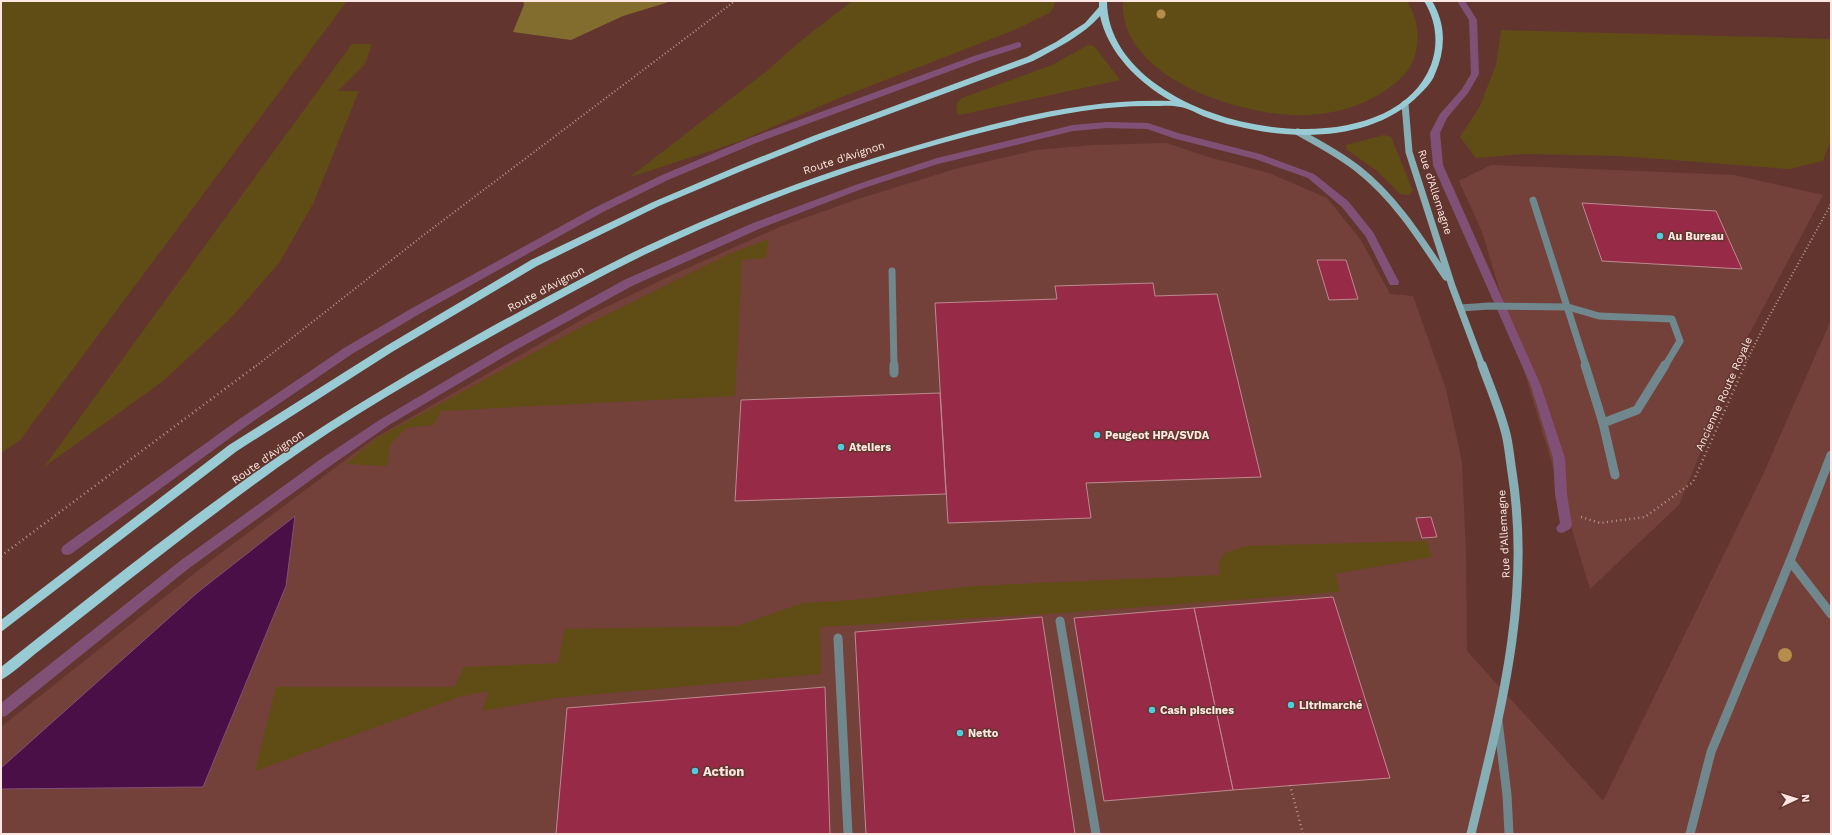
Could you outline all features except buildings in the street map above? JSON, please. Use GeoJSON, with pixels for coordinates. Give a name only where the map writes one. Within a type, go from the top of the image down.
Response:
{"type":"FeatureCollection","features":[{"type":"Feature","properties":{"kind":"main road"},"geometry":{"type":"LineString","coordinates":[[1103,5],[1109,34],[1125,60],[1150,84],[1183,104],[1209,116],[1268,130],[1298,132],[1329,130],[1358,125],[1383,116],[1404,104],[1427,83],[1439,58],[1439,31],[1428,1]]}},
{"type":"Feature","properties":{"kind":"main road"},"geometry":{"type":"LineString","coordinates":[[1,627],[233,448],[389,349],[534,263],[656,204],[741,168],[824,135],[1030,59],[1059,44],[1088,25],[1103,5]]}},
{"type":"Feature","properties":{"kind":"main road","name":"Route d'Avignon"},"geometry":{"type":"LineString","coordinates":[[1,674],[144,561],[279,462],[404,381],[604,271],[705,224],[802,184],[901,152],[1019,119],[1071,109],[1114,104],[1156,102],[1183,104]]}},
{"type":"Feature","properties":{"kind":"street","name":"Rue d'Allemagne"},"geometry":{"type":"LineString","coordinates":[[1404,104],[1409,152],[1452,286],[1506,434],[1516,498],[1520,571],[1512,647],[1498,720],[1471,834]]}},
{"type":"Feature","properties":{"kind":"street","name":"Rue d'Allemagne"},"geometry":{"type":"LineString","coordinates":[[1298,132],[1334,152],[1358,169],[1388,196],[1415,229],[1452,286]]}},
{"type":"Feature","properties":{"kind":"lane"},"geometry":{"type":"LineString","coordinates":[[1533,200],[1568,307],[1603,423],[1615,475]]}},
{"type":"Feature","properties":{"kind":"lane"},"geometry":{"type":"LineString","coordinates":[[892,271],[894,373]]}},
{"type":"Feature","properties":{"kind":"lane"},"geometry":{"type":"LineString","coordinates":[[1461,308],[1488,306],[1568,307],[1599,316],[1672,319],[1680,341],[1637,410],[1603,423]]}},
{"type":"Feature","properties":{"kind":"lane"},"geometry":{"type":"LineString","coordinates":[[1690,834],[1711,752],[1790,561],[1831,455]]}},
{"type":"Feature","properties":{"kind":"lane"},"geometry":{"type":"LineString","coordinates":[[1790,561],[1831,614]]}},
{"type":"Feature","properties":{"kind":"lane"},"geometry":{"type":"LineString","coordinates":[[1060,622],[1096,834]]}},
{"type":"Feature","properties":{"kind":"lane"},"geometry":{"type":"LineString","coordinates":[[838,638],[848,834]]}},
{"type":"Feature","properties":{"kind":"lane"},"geometry":{"type":"LineString","coordinates":[[1498,720],[1507,794],[1509,834]]}},
{"type":"Feature","properties":{"kind":"path"},"geometry":{"type":"LineString","coordinates":[[1,556],[284,346],[425,234],[735,1]]}},
{"type":"Feature","properties":{"kind":"path","name":"Ancienne Route Royale"},"geometry":{"type":"LineString","coordinates":[[1581,517],[1600,523],[1645,517],[1693,482],[1737,381],[1758,338],[1831,204]]}},
{"type":"Feature","properties":{"kind":"path"},"geometry":{"type":"LineString","coordinates":[[1290,785],[1303,834]]}},
{"type":"Feature","properties":{"kind":"shaded area"},"geometry":{"type":"Polygon","coordinates":[[[1,1],[347,1],[20,440],[1,453],[1,1]]]}},
{"type":"Feature","properties":{"kind":"shaded area"},"geometry":{"type":"Polygon","coordinates":[[[523,1],[672,1],[623,16],[571,40],[513,32],[524,5],[523,1]]]}},
{"type":"Feature","properties":{"kind":"shaded area"},"geometry":{"type":"Polygon","coordinates":[[[852,1],[1056,1],[1051,12],[1017,29],[839,98],[738,142],[630,177],[767,71],[797,44],[852,1]]]}},
{"type":"Feature","properties":{"kind":"shaded area"},"geometry":{"type":"Polygon","coordinates":[[[1123,1],[1407,1],[1415,18],[1418,38],[1415,57],[1410,68],[1389,88],[1355,106],[1330,113],[1304,115],[1267,112],[1239,106],[1211,97],[1183,85],[1159,69],[1139,50],[1127,27],[1123,1]]]}},
{"type":"Feature","properties":{"kind":"shaded area"},"geometry":{"type":"Polygon","coordinates":[[[1501,30],[1831,39],[1831,139],[1823,161],[1789,169],[1621,156],[1523,154],[1476,158],[1460,137],[1480,106],[1496,65],[1501,30]]]}},
{"type":"Feature","properties":{"kind":"shaded area"},"geometry":{"type":"Polygon","coordinates":[[[352,44],[372,44],[365,64],[338,91],[359,91],[313,204],[279,263],[230,319],[163,381],[44,467],[352,44]]]}},
{"type":"Feature","properties":{"kind":"shaded area"},"geometry":{"type":"Polygon","coordinates":[[[1088,45],[1094,46],[1120,80],[959,115],[957,113],[956,106],[962,98],[1052,65],[1088,45]]]}},
{"type":"Feature","properties":{"kind":"shaded area"},"geometry":{"type":"Polygon","coordinates":[[[1384,135],[1391,137],[1413,191],[1408,195],[1400,194],[1376,170],[1347,150],[1346,145],[1384,135]]]}},
{"type":"Feature","properties":{"kind":"shaded area"},"geometry":{"type":"Polygon","coordinates":[[[1166,143],[1208,157],[1269,173],[1327,198],[1361,240],[1390,294],[1413,296],[1446,389],[1462,462],[1466,554],[1467,651],[1603,801],[1761,479],[1831,320],[1831,834],[1,834],[1,727],[209,562],[375,438],[592,314],[672,275],[782,226],[858,199],[955,169],[1036,150],[1093,145],[1166,143]]]}},
{"type":"Feature","properties":{"kind":"shaded area"},"geometry":{"type":"Polygon","coordinates":[[[1491,165],[1734,175],[1823,195],[1745,342],[1679,505],[1590,589],[1482,232],[1459,181],[1491,165]]]}},
{"type":"Feature","properties":{"kind":"shaded area"},"geometry":{"type":"Polygon","coordinates":[[[769,239],[766,258],[742,260],[735,396],[441,411],[434,425],[406,428],[390,445],[387,466],[346,464],[377,438],[570,333],[729,254],[769,239]]]}},
{"type":"Feature","properties":{"kind":"shaded area"},"geometry":{"type":"Polygon","coordinates":[[[295,516],[286,586],[203,787],[1,789],[1,768],[198,592],[295,516]]]}},
{"type":"Feature","properties":{"kind":"shaded area"},"geometry":{"type":"Polygon","coordinates":[[[1427,541],[1432,557],[1335,574],[1340,592],[1062,613],[820,627],[821,674],[557,698],[482,711],[489,691],[459,697],[255,771],[276,687],[454,687],[464,667],[558,663],[565,629],[737,626],[803,603],[853,600],[973,586],[1220,575],[1219,562],[1225,553],[1245,546],[1427,541]]]}},
{"type":"Feature","properties":{"kind":"waterway"},"geometry":{"type":"LineString","coordinates":[[1461,1],[1473,20],[1475,74],[1465,91],[1443,116],[1435,133],[1438,165],[1536,386],[1559,458],[1561,494],[1566,525],[1562,528]]}},
{"type":"Feature","properties":{"kind":"waterway"},"geometry":{"type":"LineString","coordinates":[[67,550],[241,423],[348,351],[418,310],[600,209],[665,178],[753,141],[977,58],[1018,45]]}},
{"type":"Feature","properties":{"kind":"waterway"},"geometry":{"type":"LineString","coordinates":[[1,711],[184,565],[322,465],[385,422],[510,348],[628,283],[756,226],[861,186],[937,161],[1073,128],[1107,125],[1148,126],[1176,136],[1257,156],[1311,176],[1345,204],[1370,235],[1394,282]]}},
{"type":"Feature","properties":{"kind":"place","name":"Au Bureau"},"geometry":{"type":"Point","coordinates":[1660,236]}},
{"type":"Feature","properties":{"kind":"place","name":"Peugeot HPA/SVDA"},"geometry":{"type":"Point","coordinates":[1097,435]}},
{"type":"Feature","properties":{"kind":"place","name":"Ateliers"},"geometry":{"type":"Point","coordinates":[841,447]}},
{"type":"Feature","properties":{"kind":"place","name":"Litrimarché"},"geometry":{"type":"Point","coordinates":[1291,705]}},
{"type":"Feature","properties":{"kind":"place","name":"Cash piscines"},"geometry":{"type":"Point","coordinates":[1152,710]}},
{"type":"Feature","properties":{"kind":"place","name":"Netto"},"geometry":{"type":"Point","coordinates":[960,733]}},
{"type":"Feature","properties":{"kind":"place","name":"Action"},"geometry":{"type":"Point","coordinates":[695,771]}}]}
